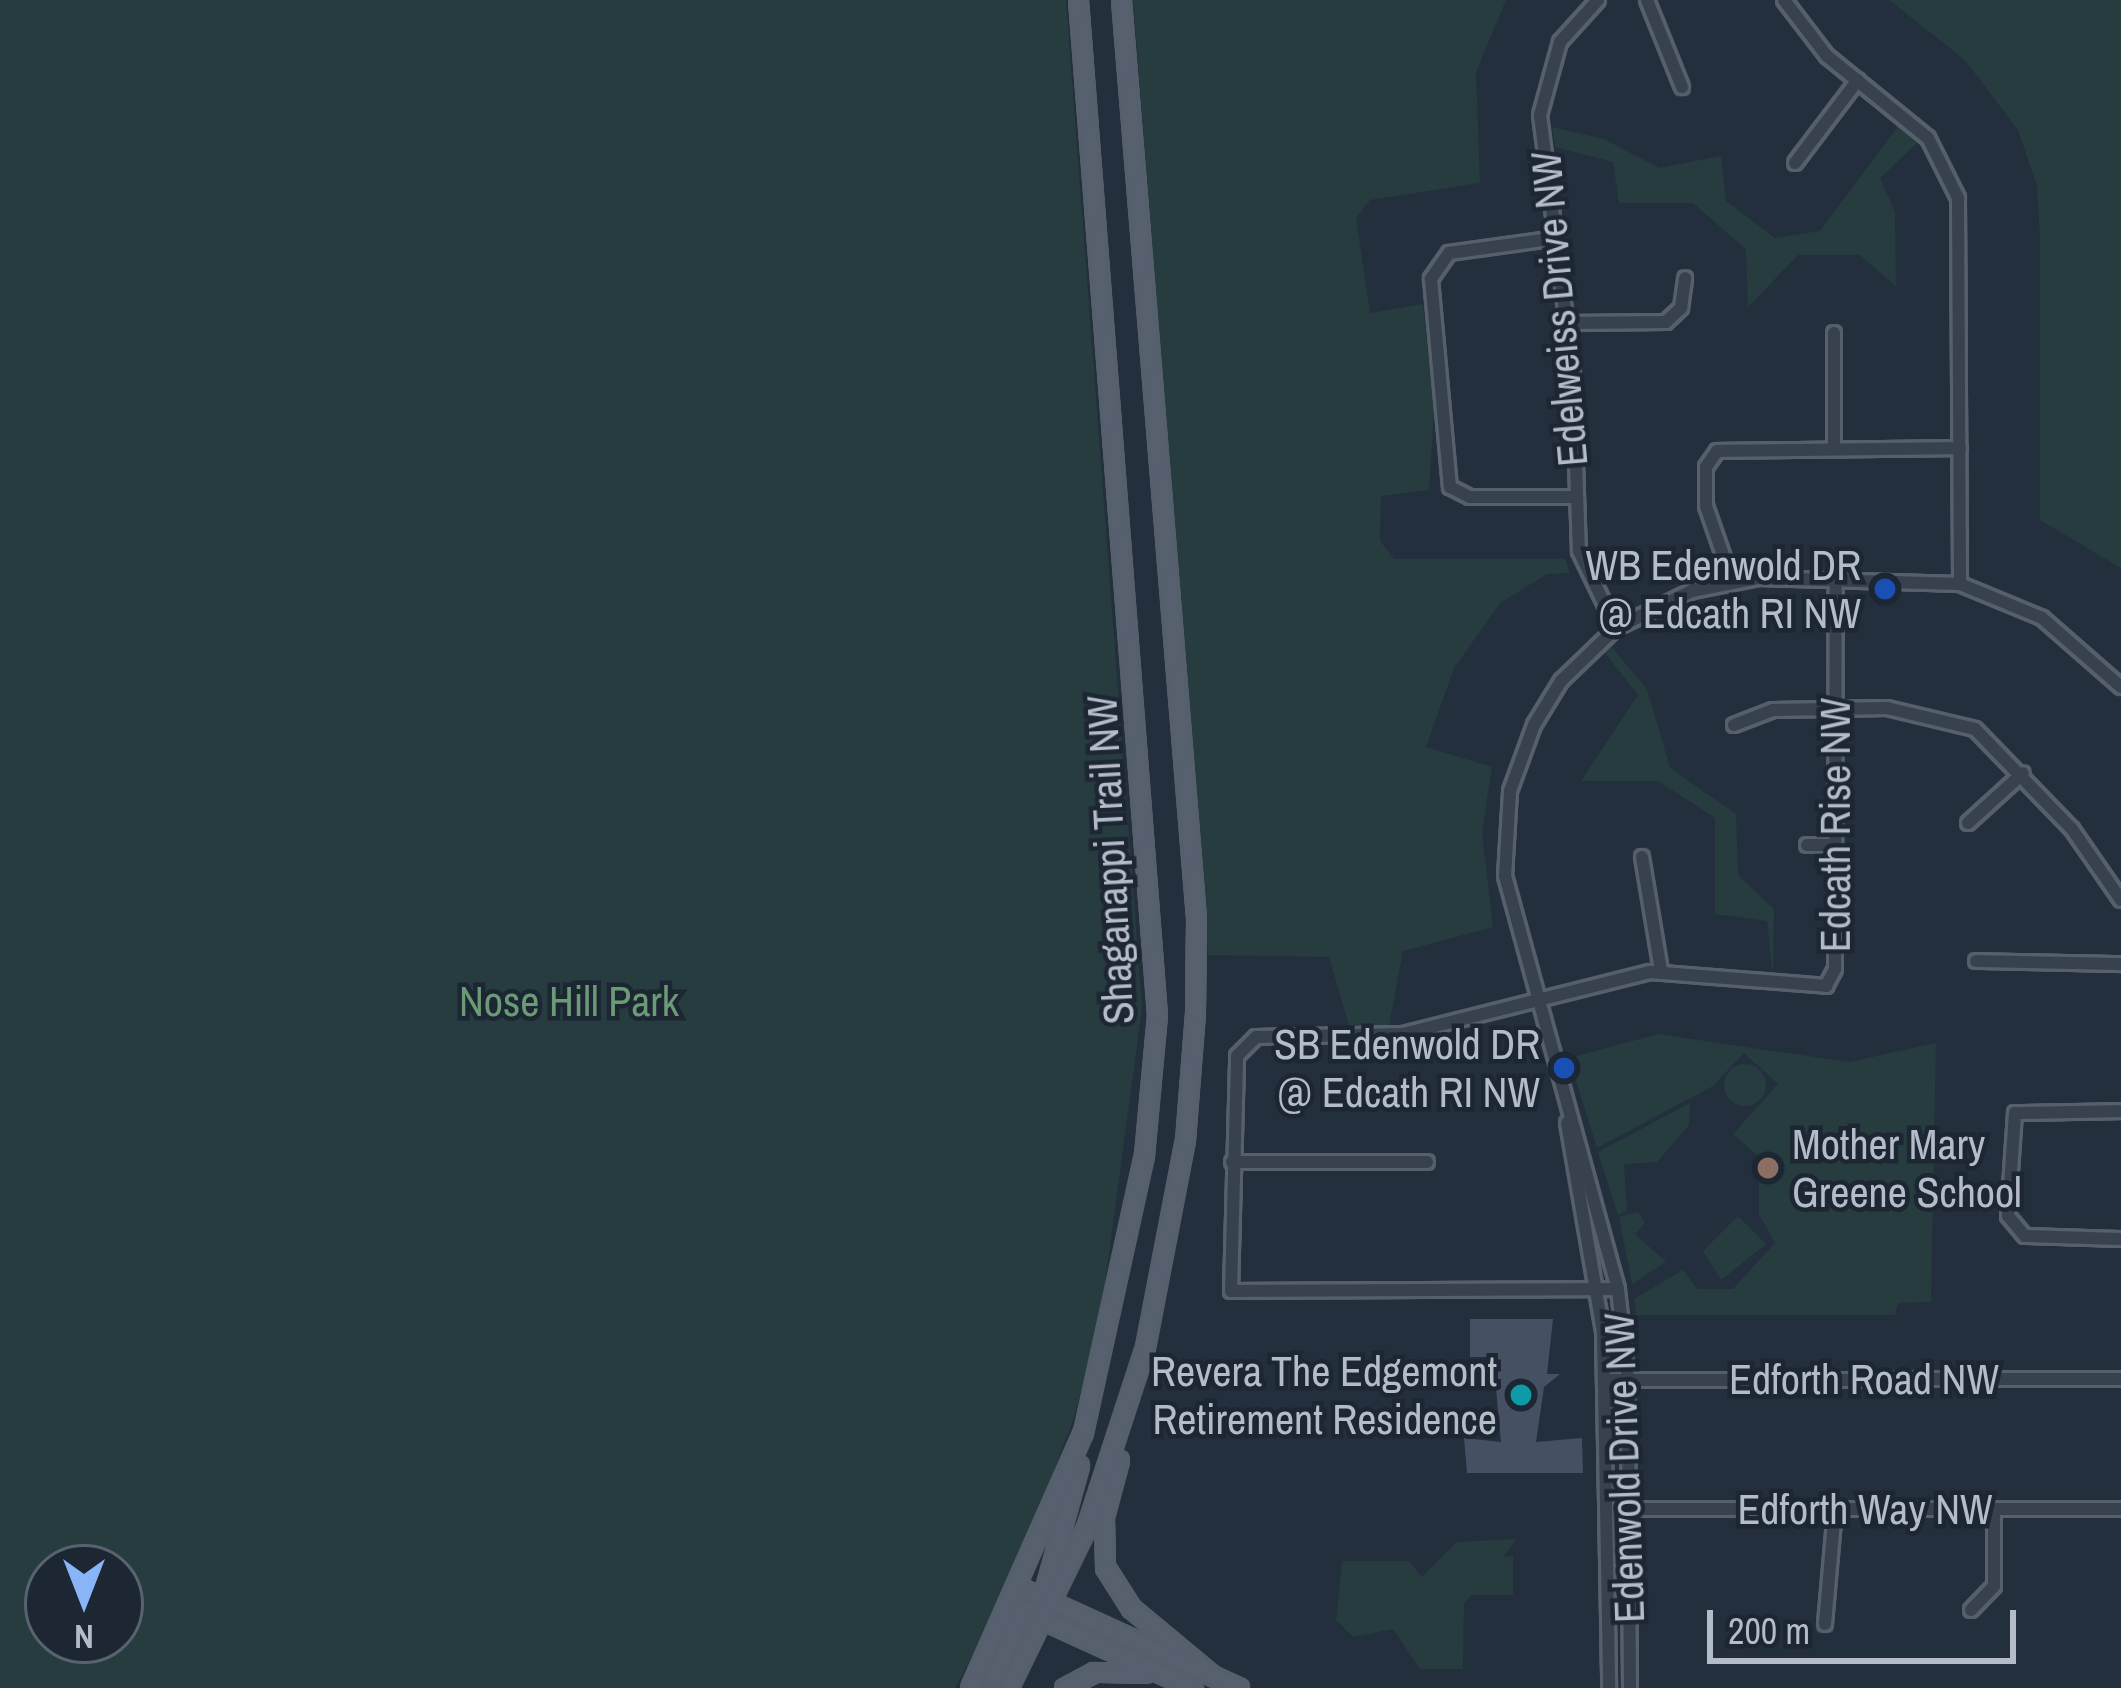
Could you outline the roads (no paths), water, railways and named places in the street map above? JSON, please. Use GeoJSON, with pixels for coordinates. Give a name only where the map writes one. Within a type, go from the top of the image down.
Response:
{"type":"FeatureCollection","features":[{"type":"Feature","properties":{"kind":"main road","name":"Shaganappi Trail NW"},"geometry":{"type":"LineString","coordinates":[[970,1688],[1017,1608],[1083,1432],[1144,1155],[1157,969],[1078,0]]}},
{"type":"Feature","properties":{"kind":"main road","name":"Shaganappi Trail NW"},"geometry":{"type":"LineString","coordinates":[[1008,1688],[1043,1621],[1047,1600],[1132,1394],[1185,1140],[1196,918],[1121,0]]}},
{"type":"Feature","properties":{"kind":"main road"},"geometry":{"type":"LineString","coordinates":[[1132,1394],[1104,1516],[1105,1567],[1131,1608],[1214,1676]]}},
{"type":"Feature","properties":{"kind":"main road"},"geometry":{"type":"LineString","coordinates":[[1047,1600],[1083,1432]]}},
{"type":"Feature","properties":{"kind":"main road"},"geometry":{"type":"LineString","coordinates":[[1021,1588],[1238,1688]]}},
{"type":"Feature","properties":{"kind":"main road"},"geometry":{"type":"LineString","coordinates":[[990,1688],[1017,1608],[1188,1686]]}},
{"type":"Feature","properties":{"kind":"main road"},"geometry":{"type":"LineString","coordinates":[[1064,1688],[1113,1669],[1188,1686]]}},
{"type":"Feature","properties":{"kind":"street","name":"Edelweiss Drive NW"},"geometry":{"type":"LineString","coordinates":[[1598,0],[1560,42],[1541,88],[1569,323],[1579,550],[1616,628]]}},
{"type":"Feature","properties":{"kind":"street"},"geometry":{"type":"LineString","coordinates":[[1647,0],[1682,87]]}},
{"type":"Feature","properties":{"kind":"street"},"geometry":{"type":"LineString","coordinates":[[1784,0],[1858,80],[1928,138],[1958,198],[1960,584]]}},
{"type":"Feature","properties":{"kind":"street"},"geometry":{"type":"LineString","coordinates":[[1796,163],[1858,80]]}},
{"type":"Feature","properties":{"kind":"street"},"geometry":{"type":"LineString","coordinates":[[1557,238],[1449,253],[1432,271],[1445,475],[1462,496],[1576,497]]}},
{"type":"Feature","properties":{"kind":"street"},"geometry":{"type":"LineString","coordinates":[[1569,323],[1666,322],[1681,308],[1685,278]]}},
{"type":"Feature","properties":{"kind":"street"},"geometry":{"type":"LineString","coordinates":[[1834,333],[1834,448]]}},
{"type":"Feature","properties":{"kind":"street"},"geometry":{"type":"LineString","coordinates":[[1732,581],[1706,506],[1709,460],[1727,448],[1960,448]]}},
{"type":"Feature","properties":{"kind":"street","name":"Edenwold Drive NW"},"geometry":{"type":"LineString","coordinates":[[1630,1688],[1628,1380],[1618,1289],[1534,1002],[1505,876],[1510,790],[1546,702],[1616,628],[1732,581],[1836,578],[1960,584],[2042,618],[2121,687]]}},
{"type":"Feature","properties":{"kind":"street","name":"Edcath Rise NW"},"geometry":{"type":"LineString","coordinates":[[1232,1162],[1237,1056],[1249,1039],[1402,1034],[1661,971],[1826,986],[1835,969],[1836,578]]}},
{"type":"Feature","properties":{"kind":"street"},"geometry":{"type":"LineString","coordinates":[[1734,724],[1773,710],[1835,708],[1946,716],[1991,740],[2023,773],[2121,900]]}},
{"type":"Feature","properties":{"kind":"street"},"geometry":{"type":"LineString","coordinates":[[1968,823],[2023,773]]}},
{"type":"Feature","properties":{"kind":"street"},"geometry":{"type":"LineString","coordinates":[[1808,845],[1835,845]]}},
{"type":"Feature","properties":{"kind":"street"},"geometry":{"type":"LineString","coordinates":[[1642,857],[1661,971]]}},
{"type":"Feature","properties":{"kind":"street"},"geometry":{"type":"LineString","coordinates":[[1976,961],[2121,964]]}},
{"type":"Feature","properties":{"kind":"street","name":"Edenwold Drive NW"},"geometry":{"type":"LineString","coordinates":[[1566,1111],[1597,1292],[1606,1380],[1609,1688]]}},
{"type":"Feature","properties":{"kind":"street"},"geometry":{"type":"LineString","coordinates":[[2121,1112],[2014,1113],[2008,1216],[2025,1236],[2121,1239]]}},
{"type":"Feature","properties":{"kind":"street"},"geometry":{"type":"LineString","coordinates":[[1427,1162],[1232,1162],[1231,1291],[1618,1289]]}},
{"type":"Feature","properties":{"kind":"street","name":"Edforth Road NW"},"geometry":{"type":"LineString","coordinates":[[1606,1380],[2121,1379]]}},
{"type":"Feature","properties":{"kind":"street","name":"Edforth Way NW"},"geometry":{"type":"LineString","coordinates":[[1609,1509],[2121,1509]]}},
{"type":"Feature","properties":{"kind":"street"},"geometry":{"type":"LineString","coordinates":[[1825,1624],[1835,1509]]}},
{"type":"Feature","properties":{"kind":"street"},"geometry":{"type":"LineString","coordinates":[[1971,1610],[1994,1586],[1994,1509]]}},
{"type":"Feature","properties":{"kind":"place","name":"WB Edenwold DR @ Edcath RI NW"},"geometry":{"type":"Point","coordinates":[1885,589]}},
{"type":"Feature","properties":{"kind":"place","name":"SB Edenwold DR @ Edcath RI NW"},"geometry":{"type":"Point","coordinates":[1564,1068]}},
{"type":"Feature","properties":{"kind":"place","name":"Mother Mary Greene School"},"geometry":{"type":"Point","coordinates":[1768,1168]}},
{"type":"Feature","properties":{"kind":"place","name":"Revera The Edgemont Retirement Residence"},"geometry":{"type":"Point","coordinates":[1521,1395]}},
{"type":"Feature","properties":{"kind":"park label","name":"Nose Hill Park"},"geometry":{"type":"Point","coordinates":[569,1001]}}]}
